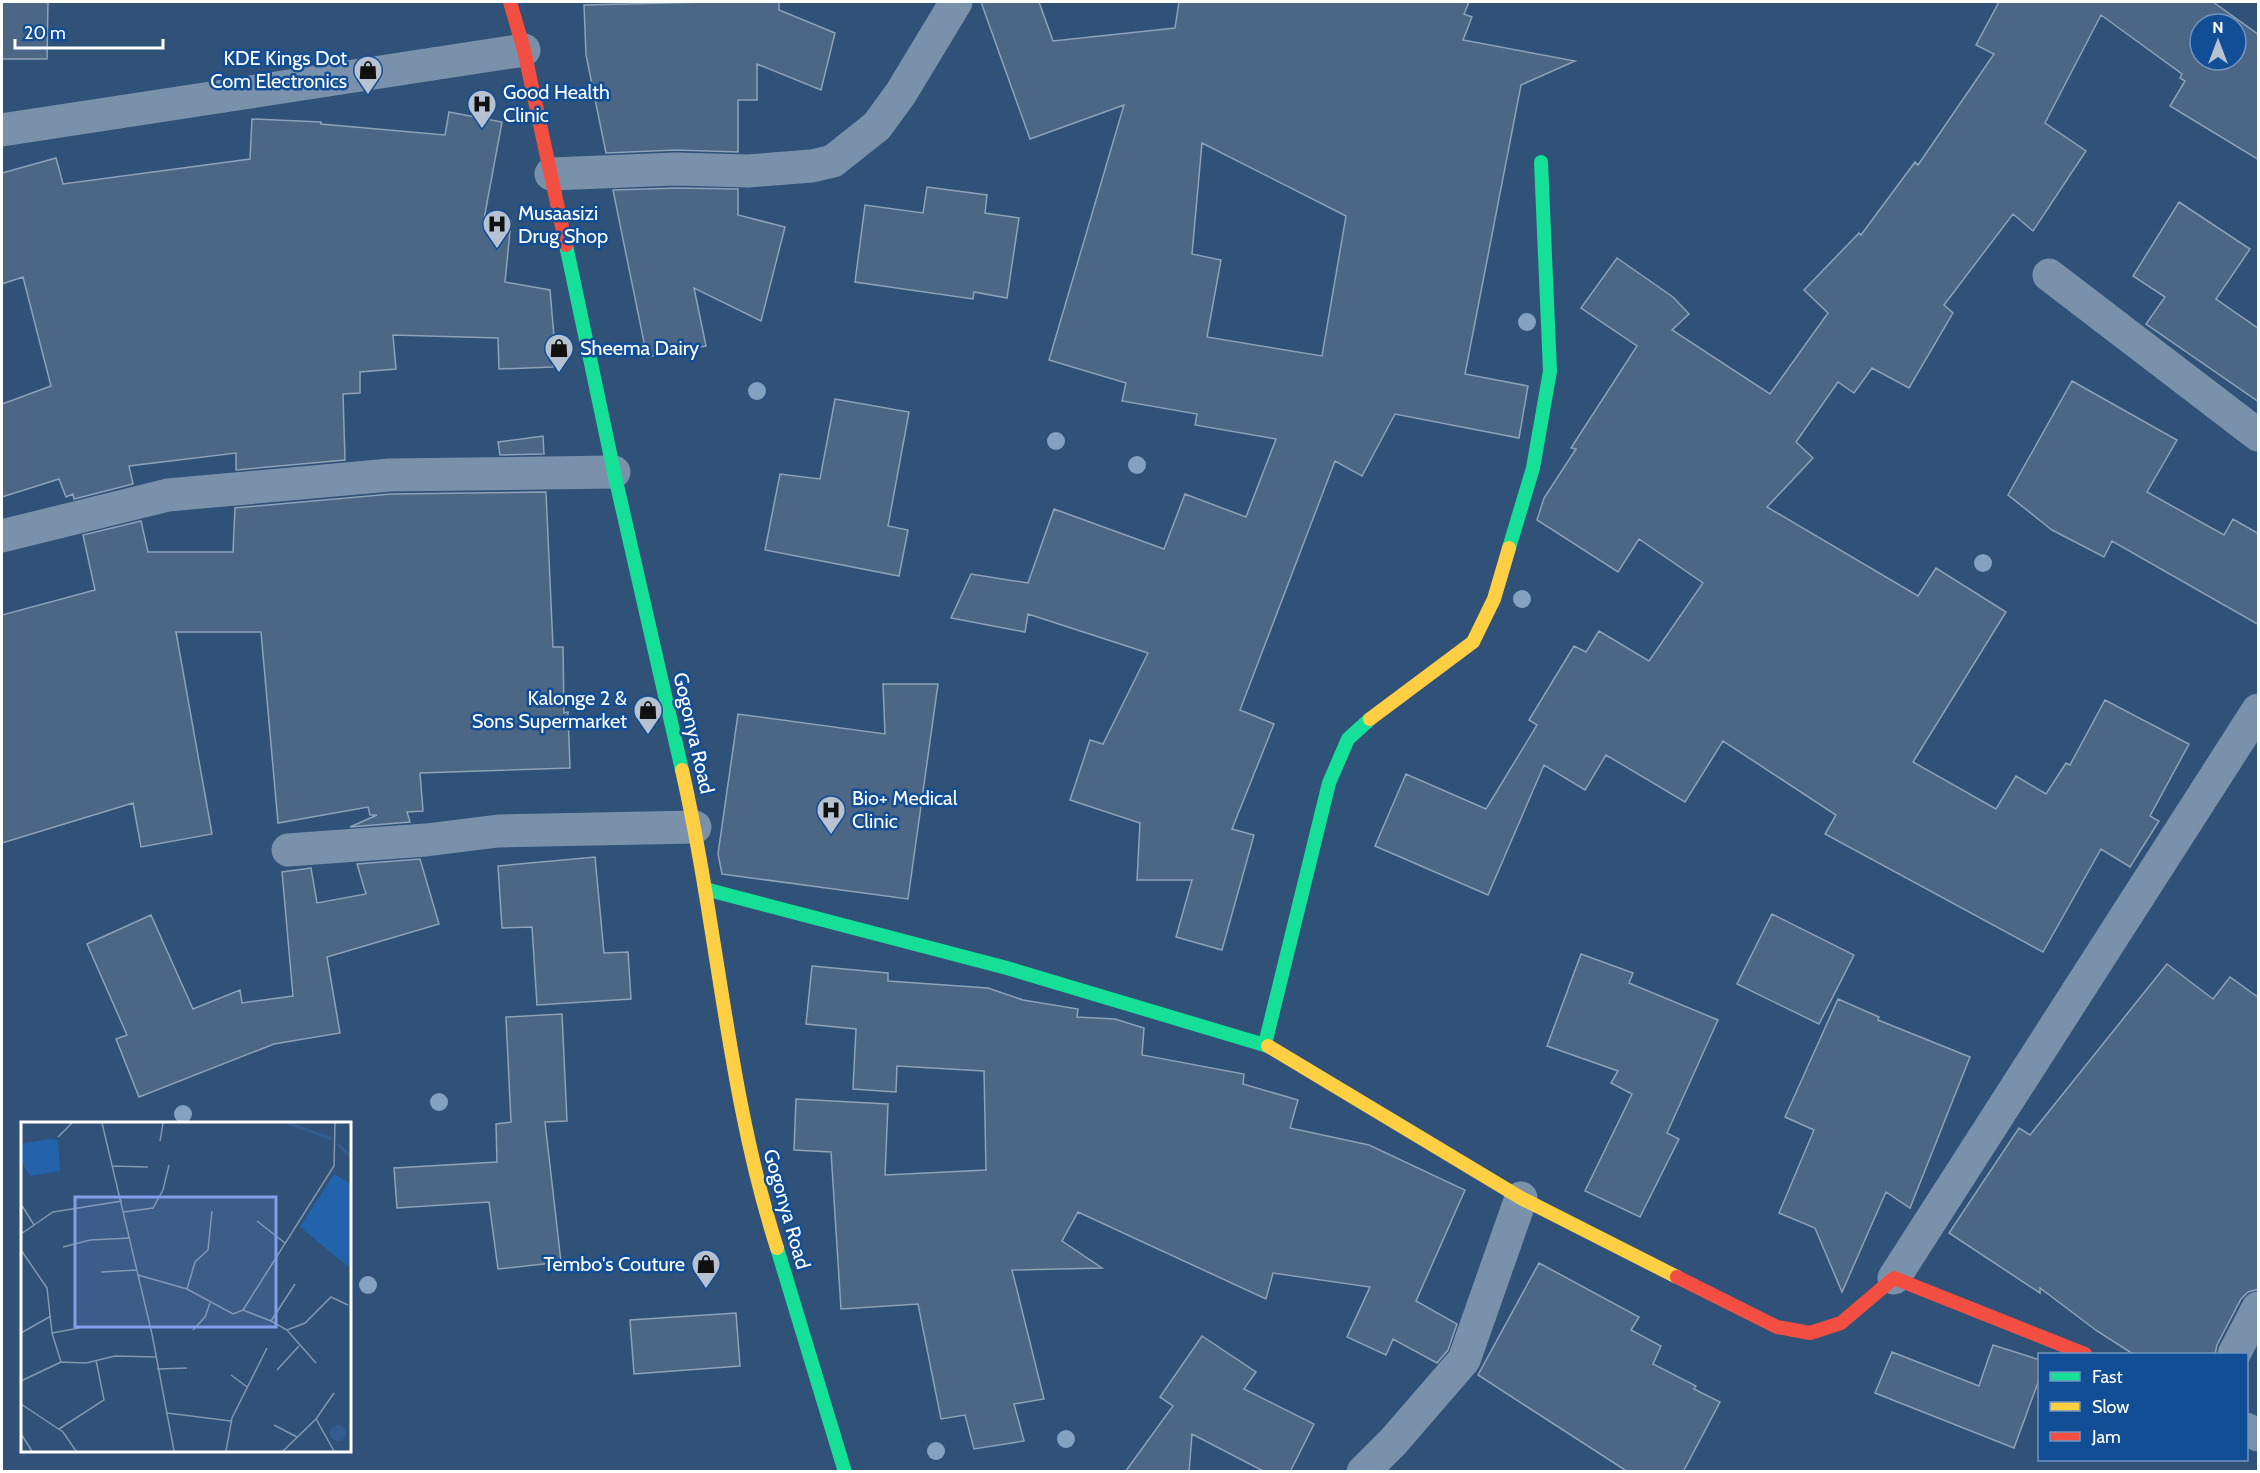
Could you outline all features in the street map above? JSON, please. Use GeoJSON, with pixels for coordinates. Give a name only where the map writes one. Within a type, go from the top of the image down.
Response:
{"type":"FeatureCollection","features":[{"type":"Feature","properties":{"kind":"street","name":"Gogonya Road"},"geometry":{"type":"LineString","coordinates":[[510,2],[524,50],[614,472],[695,827],[741,1112],[760,1195],[810,1349],[845,1472]]}},
{"type":"Feature","properties":{"kind":"street"},"geometry":{"type":"LineString","coordinates":[[550,174],[676,169],[748,171],[812,166],[833,161],[877,126],[901,93],[956,2]]}},
{"type":"Feature","properties":{"kind":"street"},"geometry":{"type":"LineString","coordinates":[[2,130],[524,50]]}},
{"type":"Feature","properties":{"kind":"street"},"geometry":{"type":"LineString","coordinates":[[1265,1044],[1329,783],[1348,739],[1380,710],[1473,642],[1494,599],[1533,468],[1550,371],[1541,162]]}},
{"type":"Feature","properties":{"kind":"street"},"geometry":{"type":"LineString","coordinates":[[2049,275],[2259,435]]}},
{"type":"Feature","properties":{"kind":"street"},"geometry":{"type":"LineString","coordinates":[[2,536],[168,495],[390,475],[614,472]]}},
{"type":"Feature","properties":{"kind":"street"},"geometry":{"type":"LineString","coordinates":[[705,889],[1007,968],[1265,1044],[1521,1198],[1777,1328],[1810,1333],[1841,1323],[1894,1278],[2259,710]]}},
{"type":"Feature","properties":{"kind":"street"},"geometry":{"type":"LineString","coordinates":[[288,850],[426,840],[498,831],[695,827]]}},
{"type":"Feature","properties":{"kind":"street"},"geometry":{"type":"LineString","coordinates":[[1363,1472],[1393,1442],[1464,1360],[1521,1198]]}},
{"type":"Feature","properties":{"kind":"street"},"geometry":{"type":"LineString","coordinates":[[1894,1278],[2082,1353]]}},
{"type":"Feature","properties":{"kind":"street"},"geometry":{"type":"LineString","coordinates":[[2235,1353],[2259,1308]]}},
{"type":"Feature","properties":{"kind":"building"},"geometry":{"type":"Polygon","coordinates":[[[2,2],[48,2],[47,59],[2,59],[2,2]]]}},
{"type":"Feature","properties":{"kind":"building"},"geometry":{"type":"Polygon","coordinates":[[[779,2],[779,10],[835,33],[821,90],[757,64],[757,100],[738,100],[738,152],[676,150],[606,153],[586,55],[584,5],[779,2]]]}},
{"type":"Feature","properties":{"kind":"building"},"geometry":{"type":"Polygon","coordinates":[[[981,2],[1039,2],[1053,41],[1175,28],[1179,2],[1469,2],[1464,14],[1472,17],[1463,40],[1575,61],[1521,85],[1465,374],[1528,386],[1519,438],[1395,414],[1362,476],[1335,461],[1240,710],[1274,724],[1232,829],[1254,835],[1222,950],[1176,937],[1192,880],[1137,880],[1140,823],[1070,800],[1090,740],[1103,744],[1148,653],[1028,614],[1025,632],[951,618],[971,574],[1028,583],[1054,509],[1164,549],[1185,494],[1246,517],[1276,439],[1195,425],[1197,414],[1122,401],[1126,383],[1049,360],[1124,105],[1030,139],[981,2]],[[1202,143],[1192,254],[1221,260],[1207,337],[1322,356],[1346,216],[1202,143]]]}},
{"type":"Feature","properties":{"kind":"building"},"geometry":{"type":"Polygon","coordinates":[[[1999,2],[2213,2],[2227,12],[2188,12],[2188,72],[2248,72],[2248,27],[2259,35],[2259,160],[2170,106],[2185,81],[2180,78],[2182,74],[2101,15],[2045,123],[2086,151],[2033,231],[2013,214],[1944,305],[1953,313],[1909,388],[1872,368],[1854,393],[1838,382],[1796,442],[1813,458],[1767,507],[1918,596],[1936,568],[2006,612],[1913,762],[1996,809],[2016,776],[2046,794],[2066,763],[2070,765],[2105,700],[2189,744],[2150,816],[2159,821],[2130,867],[2101,849],[2043,952],[1825,834],[1836,815],[1723,741],[1685,802],[1606,755],[1585,790],[1544,765],[1488,895],[1375,846],[1406,774],[1486,809],[1537,725],[1529,720],[1574,646],[1586,652],[1599,631],[1649,661],[1703,583],[1639,539],[1618,572],[1537,520],[1544,498],[1576,449],[1571,448],[1637,346],[1581,308],[1617,258],[1673,297],[1689,314],[1672,330],[1770,394],[1828,313],[1804,290],[1859,233],[1861,235],[1915,162],[1918,165],[1994,54],[1976,45],[1999,2]]]}},
{"type":"Feature","properties":{"kind":"building"},"geometry":{"type":"Polygon","coordinates":[[[449,112],[502,122],[484,219],[511,221],[505,282],[550,290],[556,360],[552,360],[553,367],[499,369],[498,338],[393,335],[396,369],[360,372],[360,393],[343,394],[345,460],[236,470],[236,453],[129,466],[133,484],[74,499],[73,494],[66,497],[59,479],[2,497],[2,404],[51,386],[23,277],[2,284],[2,173],[56,158],[63,184],[250,159],[252,119],[321,122],[321,124],[445,135],[449,112]]]}},
{"type":"Feature","properties":{"kind":"building"},"geometry":{"type":"Polygon","coordinates":[[[927,187],[987,195],[985,213],[1019,218],[1007,298],[974,292],[973,299],[855,282],[865,205],[923,213],[927,187]]]}},
{"type":"Feature","properties":{"kind":"building"},"geometry":{"type":"Polygon","coordinates":[[[738,189],[738,215],[785,227],[761,321],[694,288],[706,346],[647,357],[613,190],[738,189]]]}},
{"type":"Feature","properties":{"kind":"building"},"geometry":{"type":"Polygon","coordinates":[[[2179,202],[2250,249],[2216,299],[2259,329],[2259,402],[2146,324],[2165,297],[2133,276],[2179,202]]]}},
{"type":"Feature","properties":{"kind":"building"},"geometry":{"type":"Polygon","coordinates":[[[2072,381],[2177,440],[2147,492],[2224,535],[2233,519],[2259,534],[2259,625],[2112,541],[2104,557],[2052,530],[2008,495],[2072,381]]]}},
{"type":"Feature","properties":{"kind":"building"},"geometry":{"type":"Polygon","coordinates":[[[835,399],[909,412],[888,526],[908,530],[899,576],[765,550],[780,474],[820,479],[835,399]]]}},
{"type":"Feature","properties":{"kind":"building"},"geometry":{"type":"Polygon","coordinates":[[[543,436],[544,454],[500,455],[498,442],[543,436]]]}},
{"type":"Feature","properties":{"kind":"building"},"geometry":{"type":"Polygon","coordinates":[[[546,492],[553,647],[563,647],[564,713],[568,712],[570,768],[420,773],[423,811],[407,812],[410,822],[350,827],[377,815],[370,815],[368,807],[278,823],[261,632],[176,632],[212,834],[141,847],[133,803],[2,843],[2,615],[95,590],[83,535],[141,521],[148,552],[233,552],[235,508],[391,494],[546,492]]]}},
{"type":"Feature","properties":{"kind":"building"},"geometry":{"type":"Polygon","coordinates":[[[883,684],[938,684],[908,899],[722,874],[718,854],[738,714],[885,734],[883,684]]]}},
{"type":"Feature","properties":{"kind":"building"},"geometry":{"type":"Polygon","coordinates":[[[595,857],[604,953],[628,952],[631,999],[537,1005],[532,927],[502,928],[498,866],[595,857]]]}},
{"type":"Feature","properties":{"kind":"building"},"geometry":{"type":"Polygon","coordinates":[[[420,859],[439,924],[327,957],[340,1033],[274,1044],[139,1097],[116,1039],[127,1035],[87,944],[151,915],[193,1009],[240,990],[242,1003],[293,996],[282,872],[311,868],[317,903],[366,894],[357,864],[420,859]]]}},
{"type":"Feature","properties":{"kind":"building"},"geometry":{"type":"Polygon","coordinates":[[[1772,914],[1854,955],[1819,1024],[1737,984],[1772,914]]]}},
{"type":"Feature","properties":{"kind":"building"},"geometry":{"type":"Polygon","coordinates":[[[1581,954],[1633,973],[1629,983],[1718,1020],[1667,1133],[1679,1139],[1640,1217],[1585,1191],[1632,1094],[1611,1083],[1618,1071],[1547,1046],[1581,954]]]}},
{"type":"Feature","properties":{"kind":"building"},"geometry":{"type":"Polygon","coordinates":[[[2167,964],[2213,999],[2230,977],[2259,998],[2259,1289],[2248,1292],[2241,1299],[2217,1345],[2215,1353],[2131,1353],[2097,1331],[2040,1288],[2040,1293],[1949,1233],[2019,1128],[2030,1135],[2167,964]]]}},
{"type":"Feature","properties":{"kind":"building"},"geometry":{"type":"Polygon","coordinates":[[[812,966],[888,973],[888,981],[988,988],[1023,1000],[1078,1009],[1077,1017],[1115,1019],[1144,1028],[1142,1055],[1244,1074],[1243,1084],[1298,1100],[1290,1128],[1369,1145],[1465,1190],[1416,1301],[1457,1324],[1448,1350],[1437,1363],[1393,1339],[1386,1355],[1347,1337],[1370,1287],[1273,1273],[1266,1299],[1078,1212],[1062,1241],[1102,1268],[1012,1270],[1044,1399],[1014,1404],[1024,1441],[974,1449],[965,1415],[941,1419],[918,1304],[841,1309],[831,1152],[794,1150],[796,1099],[888,1104],[885,1175],[986,1170],[984,1071],[897,1066],[896,1092],[853,1089],[856,1029],[806,1024],[812,966]]]}},
{"type":"Feature","properties":{"kind":"building"},"geometry":{"type":"Polygon","coordinates":[[[1838,999],[1879,1017],[1878,1020],[1970,1057],[1910,1208],[1886,1192],[1842,1292],[1815,1228],[1779,1213],[1814,1130],[1785,1117],[1838,999]]]}},
{"type":"Feature","properties":{"kind":"building"},"geometry":{"type":"Polygon","coordinates":[[[562,1014],[567,1121],[545,1122],[561,1262],[498,1269],[489,1202],[397,1208],[394,1168],[497,1162],[496,1124],[511,1122],[506,1017],[562,1014]]]}},
{"type":"Feature","properties":{"kind":"building"},"geometry":{"type":"Polygon","coordinates":[[[1539,1263],[1639,1317],[1631,1330],[1661,1346],[1653,1364],[1696,1386],[1694,1389],[1720,1402],[1683,1472],[1628,1472],[1478,1375],[1539,1263]]]}},
{"type":"Feature","properties":{"kind":"building"},"geometry":{"type":"Polygon","coordinates":[[[736,1313],[740,1366],[634,1374],[630,1320],[736,1313]]]}},
{"type":"Feature","properties":{"kind":"building"},"geometry":{"type":"Polygon","coordinates":[[[1202,1336],[1256,1372],[1244,1389],[1314,1424],[1290,1472],[1265,1472],[1192,1434],[1189,1472],[1125,1472],[1173,1406],[1160,1397],[1202,1336]]]}},
{"type":"Feature","properties":{"kind":"building"},"geometry":{"type":"Polygon","coordinates":[[[1993,1345],[2038,1359],[2038,1382],[2014,1448],[1875,1393],[1892,1352],[1979,1386],[1993,1345]]]}},
{"type":"Feature","properties":{"kind":"traffic: fast"},"geometry":{"type":"LineString","coordinates":[[1509,548],[1533,468],[1550,371],[1541,162]]}},
{"type":"Feature","properties":{"kind":"traffic: fast"},"geometry":{"type":"LineString","coordinates":[[566,245],[614,472],[682,770]]}},
{"type":"Feature","properties":{"kind":"traffic: fast"},"geometry":{"type":"LineString","coordinates":[[1265,1044],[1329,783],[1348,739],[1370,719]]}},
{"type":"Feature","properties":{"kind":"traffic: fast"},"geometry":{"type":"LineString","coordinates":[[705,889],[1007,968],[1268,1046]]}},
{"type":"Feature","properties":{"kind":"traffic: fast"},"geometry":{"type":"LineString","coordinates":[[777,1248],[845,1472]]}},
{"type":"Feature","properties":{"kind":"traffic: slow"},"geometry":{"type":"LineString","coordinates":[[1370,719],[1473,642],[1494,599],[1509,548]]}},
{"type":"Feature","properties":{"kind":"traffic: slow"},"geometry":{"type":"LineString","coordinates":[[682,770],[705,889],[734,1070],[760,1189],[777,1248]]}},
{"type":"Feature","properties":{"kind":"traffic: slow"},"geometry":{"type":"LineString","coordinates":[[1268,1046],[1521,1198],[1677,1277]]}},
{"type":"Feature","properties":{"kind":"traffic: jam"},"geometry":{"type":"LineString","coordinates":[[510,2],[524,50],[566,245]]}},
{"type":"Feature","properties":{"kind":"traffic: jam"},"geometry":{"type":"LineString","coordinates":[[1677,1277],[1777,1327],[1810,1333],[1841,1323],[1894,1278],[2082,1353]]}},
{"type":"Feature","properties":{"kind":"place","name":"KDE Kings Dot Com Electronics"},"geometry":{"type":"Point","coordinates":[368,96]}},
{"type":"Feature","properties":{"kind":"place","name":"Good Health Clinic"},"geometry":{"type":"Point","coordinates":[482,130]}},
{"type":"Feature","properties":{"kind":"place","name":"Musaasizi Drug Shop"},"geometry":{"type":"Point","coordinates":[497,250]}},
{"type":"Feature","properties":{"kind":"place","name":"Sheema Dairy"},"geometry":{"type":"Point","coordinates":[559,374]}},
{"type":"Feature","properties":{"kind":"place","name":"Kalonge 2 & Sons Supermarket"},"geometry":{"type":"Point","coordinates":[648,736]}},
{"type":"Feature","properties":{"kind":"place","name":"Bio+ Medical Clinic"},"geometry":{"type":"Point","coordinates":[831,836]}},
{"type":"Feature","properties":{"kind":"place","name":"Tembo's Couture"},"geometry":{"type":"Point","coordinates":[706,1290]}}]}
